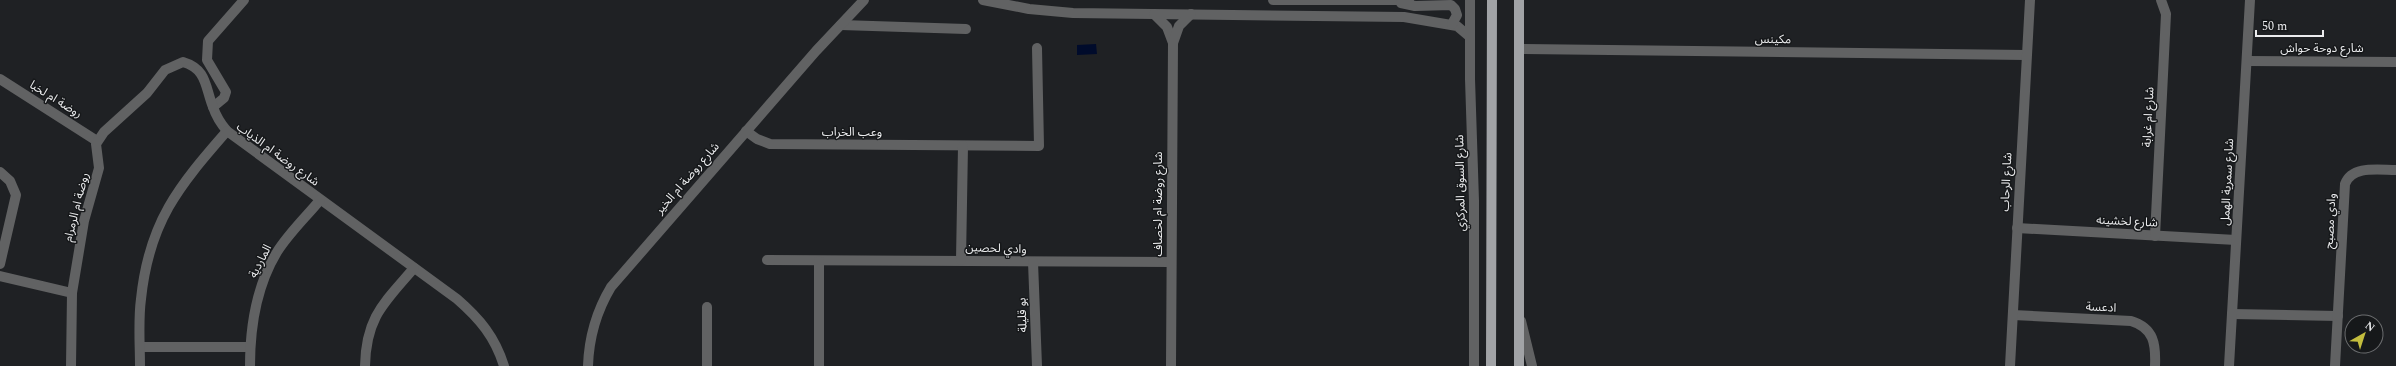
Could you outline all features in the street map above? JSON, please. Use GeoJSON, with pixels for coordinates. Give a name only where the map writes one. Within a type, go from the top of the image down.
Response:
{"type":"FeatureCollection","features":[{"type":"Feature","properties":{"kind":"main road"},"geometry":{"type":"LineString","coordinates":[[1491,366],[1492,0]]}},
{"type":"Feature","properties":{"kind":"main road"},"geometry":{"type":"LineString","coordinates":[[1519,0],[1519,366]]}},
{"type":"Feature","properties":{"kind":"street"},"geometry":{"type":"LineString","coordinates":[[213,107],[224,98],[225,90],[207,60],[208,41],[244,0]]}},
{"type":"Feature","properties":{"kind":"street","name":"شارع روضة ام الخير"},"geometry":{"type":"LineString","coordinates":[[588,366],[594,323],[598,310],[611,287],[746,131],[864,0]]}},
{"type":"Feature","properties":{"kind":"street"},"geometry":{"type":"LineString","coordinates":[[983,0],[1053,11],[1154,14],[1389,16],[1452,24],[1462,28],[1470,37]]}},
{"type":"Feature","properties":{"kind":"street"},"geometry":{"type":"LineString","coordinates":[[1273,0],[1409,0]]}},
{"type":"Feature","properties":{"kind":"street","name":"شارع السوق المركزي"},"geometry":{"type":"LineString","coordinates":[[1470,0],[1474,201],[1474,366]]}},
{"type":"Feature","properties":{"kind":"street","name":"شارع الرحاب"},"geometry":{"type":"LineString","coordinates":[[2010,366],[2030,0]]}},
{"type":"Feature","properties":{"kind":"street","name":"شارع ام غرابة"},"geometry":{"type":"LineString","coordinates":[[2155,236],[2166,14],[2161,0]]}},
{"type":"Feature","properties":{"kind":"street","name":"شارع سمرية الهمل"},"geometry":{"type":"LineString","coordinates":[[2229,366],[2250,0]]}},
{"type":"Feature","properties":{"kind":"street"},"geometry":{"type":"LineString","coordinates":[[1394,1],[1416,6],[1451,5],[1455,9],[1457,15],[1452,24]]}},
{"type":"Feature","properties":{"kind":"street","name":"شارع روضة ام لخصاف"},"geometry":{"type":"LineString","coordinates":[[1154,14],[1167,27],[1173,43]]}},
{"type":"Feature","properties":{"kind":"street","name":"شارع روضة ام لخصاف"},"geometry":{"type":"LineString","coordinates":[[1171,366],[1173,43],[1178,26],[1191,14]]}},
{"type":"Feature","properties":{"kind":"street"},"geometry":{"type":"LineString","coordinates":[[841,25],[966,29]]}},
{"type":"Feature","properties":{"kind":"street","name":"وعب الخراب"},"geometry":{"type":"LineString","coordinates":[[746,131],[757,139],[770,144],[1039,146],[1037,48]]}},
{"type":"Feature","properties":{"kind":"street","name":"مكينس"},"geometry":{"type":"LineString","coordinates":[[1519,49],[2026,56]]}},
{"type":"Feature","properties":{"kind":"street","name":"شارع دوحة حواش"},"geometry":{"type":"LineString","coordinates":[[2247,61],[2396,62]]}},
{"type":"Feature","properties":{"kind":"street"},"geometry":{"type":"LineString","coordinates":[[97,141],[104,132],[139,101],[165,70],[179,63],[189,63],[201,73],[206,82],[213,107],[227,131]]}},
{"type":"Feature","properties":{"kind":"street","name":"روضة ام لخبا"},"geometry":{"type":"LineString","coordinates":[[0,79],[97,141]]}},
{"type":"Feature","properties":{"kind":"street","name":"شارع روضة ام الذياب"},"geometry":{"type":"LineString","coordinates":[[140,366],[140,300],[146,263],[158,226],[175,195],[227,131],[475,314],[489,330],[498,348],[504,366]]}},
{"type":"Feature","properties":{"kind":"street","name":"روضة ام الرمرام"},"geometry":{"type":"LineString","coordinates":[[71,366],[72,293],[84,221],[99,168],[95,148],[97,141]]}},
{"type":"Feature","properties":{"kind":"street"},"geometry":{"type":"LineString","coordinates":[[961,260],[963,146]]}},
{"type":"Feature","properties":{"kind":"street","name":"وادي مصبح"},"geometry":{"type":"LineString","coordinates":[[2335,366],[2344,184],[2347,178],[2359,171],[2396,170]]}},
{"type":"Feature","properties":{"kind":"street"},"geometry":{"type":"LineString","coordinates":[[0,172],[10,180],[15,187],[16,195],[0,264]]}},
{"type":"Feature","properties":{"kind":"street","name":"الماردية"},"geometry":{"type":"LineString","coordinates":[[250,366],[250,347],[260,290],[267,269],[278,250],[320,200]]}},
{"type":"Feature","properties":{"kind":"street","name":"شارع لخشينه"},"geometry":{"type":"LineString","coordinates":[[2017,228],[2236,240]]}},
{"type":"Feature","properties":{"kind":"street","name":"وادي لحصين"},"geometry":{"type":"LineString","coordinates":[[767,260],[1171,262]]}},
{"type":"Feature","properties":{"kind":"street"},"geometry":{"type":"LineString","coordinates":[[819,261],[819,366]]}},
{"type":"Feature","properties":{"kind":"street","name":"بو قليلة"},"geometry":{"type":"LineString","coordinates":[[1032,262],[1037,366]]}},
{"type":"Feature","properties":{"kind":"street"},"geometry":{"type":"LineString","coordinates":[[365,366],[370,325],[377,312],[414,268]]}},
{"type":"Feature","properties":{"kind":"street"},"geometry":{"type":"LineString","coordinates":[[0,276],[72,293]]}},
{"type":"Feature","properties":{"kind":"street"},"geometry":{"type":"LineString","coordinates":[[707,307],[707,366]]}},
{"type":"Feature","properties":{"kind":"street"},"geometry":{"type":"LineString","coordinates":[[1519,312],[1532,366]]}},
{"type":"Feature","properties":{"kind":"street"},"geometry":{"type":"LineString","coordinates":[[2232,314],[2338,316]]}},
{"type":"Feature","properties":{"kind":"street","name":"ادعسة"},"geometry":{"type":"LineString","coordinates":[[2013,315],[2131,321],[2148,329],[2154,337],[2156,348],[2155,366]]}},
{"type":"Feature","properties":{"kind":"street"},"geometry":{"type":"LineString","coordinates":[[140,347],[250,347]]}},
{"type":"Feature","properties":{"kind":"water"},"geometry":{"type":"Polygon","coordinates":[[[1096,44],[1097,54],[1077,55],[1077,45],[1096,44]]]}}]}
